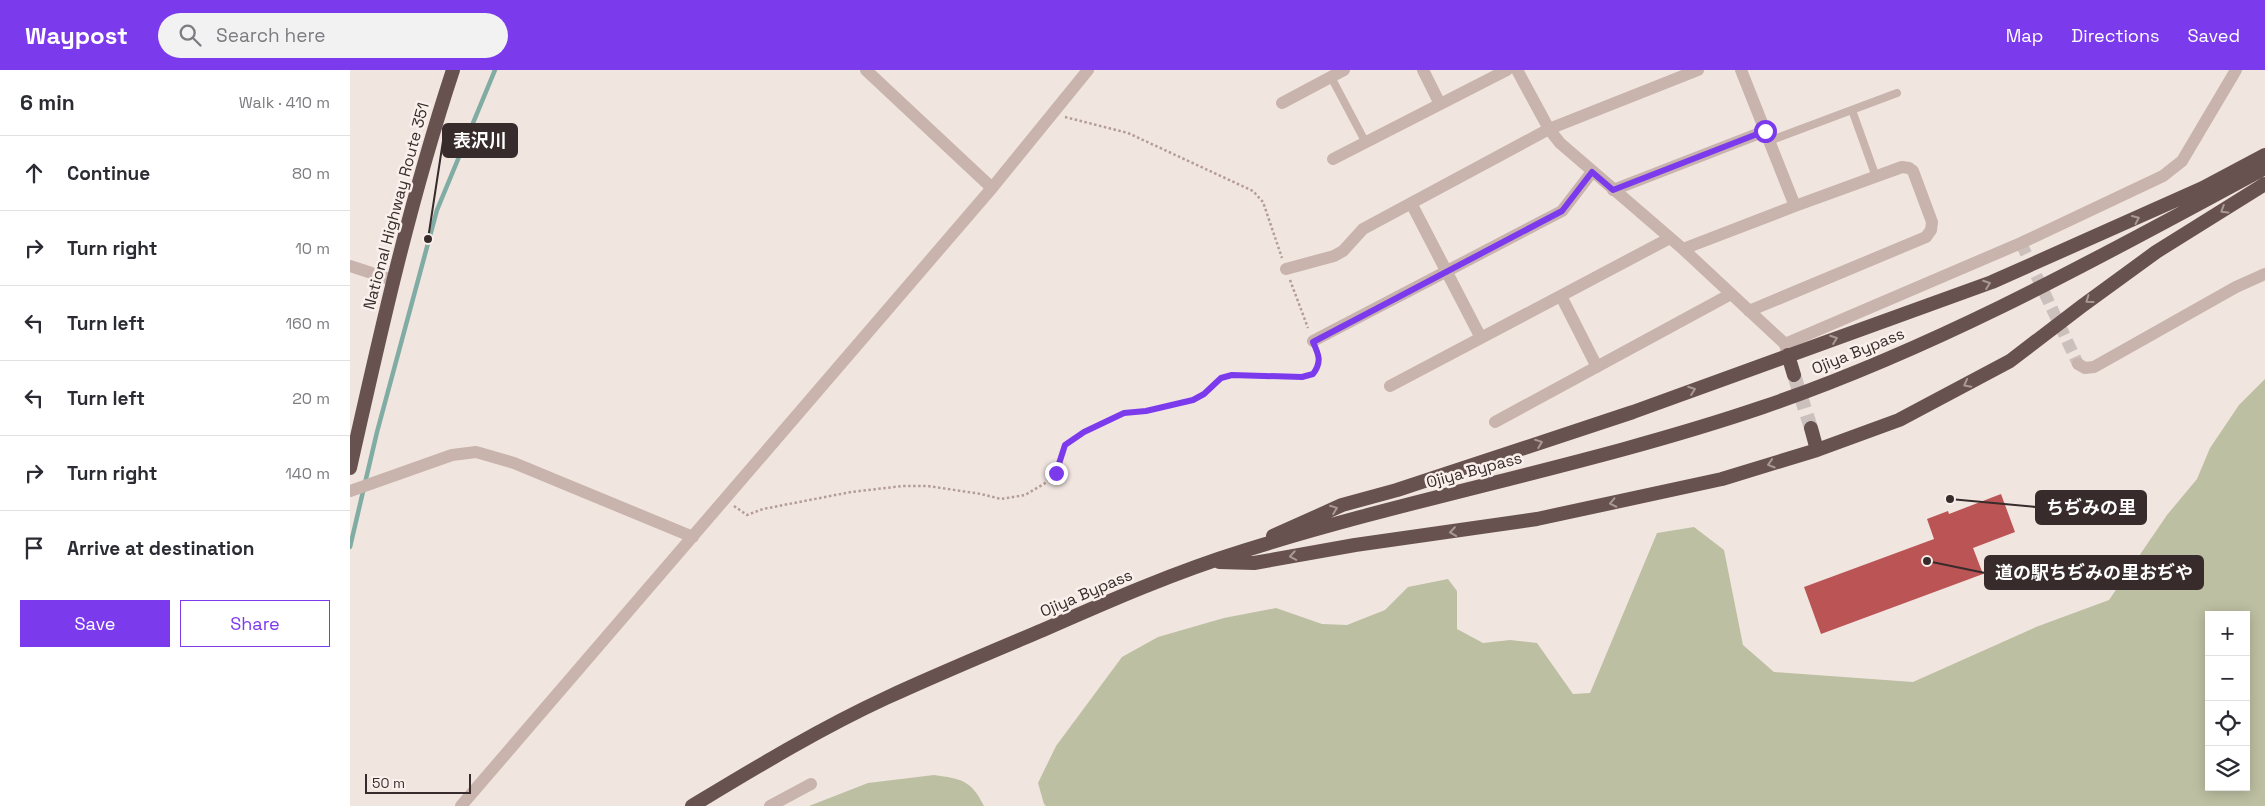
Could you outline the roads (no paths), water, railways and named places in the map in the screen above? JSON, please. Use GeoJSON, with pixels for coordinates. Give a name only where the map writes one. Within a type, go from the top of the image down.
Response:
{"type":"FeatureCollection","features":[{"type":"Feature","properties":{"kind":"highway","name":"National Highway Route 351"},"geometry":{"type":"LineString","coordinates":[[350,468],[393,280],[421,173],[453,70]]}},
{"type":"Feature","properties":{"kind":"highway"},"geometry":{"type":"LineString","coordinates":[[1242,551],[1306,520],[1342,506],[1521,450],[1566,433],[1632,412],[1786,349],[1992,282],[2203,188],[2265,154]]}},
{"type":"Feature","properties":{"kind":"highway","name":"Ojiya Bypass"},"geometry":{"type":"LineString","coordinates":[[692,806],[789,748],[883,699],[1124,595],[1211,562],[1242,551],[1378,513],[1646,442],[1762,407],[1846,376],[1940,337],[2070,273],[2265,168]]}},
{"type":"Feature","properties":{"kind":"highway"},"geometry":{"type":"LineString","coordinates":[[1211,562],[1254,563],[1355,545],[1537,519],[1722,479],[1817,450],[1899,420],[2010,362],[2156,252],[2265,184]]}},
{"type":"Feature","properties":{"kind":"highway"},"geometry":{"type":"LineString","coordinates":[[1786,349],[1794,375]]}},
{"type":"Feature","properties":{"kind":"highway"},"geometry":{"type":"LineString","coordinates":[[1811,428],[1817,450]]}},
{"type":"Feature","properties":{"kind":"street"},"geometry":{"type":"LineString","coordinates":[[866,70],[992,188]]}},
{"type":"Feature","properties":{"kind":"street"},"geometry":{"type":"LineString","coordinates":[[461,806],[992,188],[1088,70]]}},
{"type":"Feature","properties":{"kind":"street"},"geometry":{"type":"LineString","coordinates":[[1282,102],[1344,70]]}},
{"type":"Feature","properties":{"kind":"street"},"geometry":{"type":"LineString","coordinates":[[1422,70],[1440,104]]}},
{"type":"Feature","properties":{"kind":"street"},"geometry":{"type":"LineString","coordinates":[[1333,159],[1507,70]]}},
{"type":"Feature","properties":{"kind":"street"},"geometry":{"type":"LineString","coordinates":[[1517,70],[1549,129],[1560,143],[1683,249],[1750,311],[1786,349],[2021,243],[2163,176],[2182,161],[2236,70]]}},
{"type":"Feature","properties":{"kind":"street"},"geometry":{"type":"LineString","coordinates":[[1286,269],[1334,256],[1343,251],[1363,229],[1549,129],[1698,70]]}},
{"type":"Feature","properties":{"kind":"street"},"geometry":{"type":"LineString","coordinates":[[1741,70],[1795,206]]}},
{"type":"Feature","properties":{"kind":"street"},"geometry":{"type":"LineString","coordinates":[[1613,190],[1767,136]]}},
{"type":"Feature","properties":{"kind":"street"},"geometry":{"type":"LineString","coordinates":[[1683,249],[1902,167],[1913,171],[1932,222],[1932,230],[1926,237],[1750,311]]}},
{"type":"Feature","properties":{"kind":"street"},"geometry":{"type":"LineString","coordinates":[[1313,342],[1562,211],[1592,172]]}},
{"type":"Feature","properties":{"kind":"street"},"geometry":{"type":"LineString","coordinates":[[1411,203],[1481,338]]}},
{"type":"Feature","properties":{"kind":"street"},"geometry":{"type":"LineString","coordinates":[[1390,386],[1670,238]]}},
{"type":"Feature","properties":{"kind":"street"},"geometry":{"type":"LineString","coordinates":[[350,266],[393,280]]}},
{"type":"Feature","properties":{"kind":"street"},"geometry":{"type":"LineString","coordinates":[[2078,364],[2085,368],[2094,367],[2236,287],[2265,274]]}},
{"type":"Feature","properties":{"kind":"street"},"geometry":{"type":"LineString","coordinates":[[1495,422],[1731,294]]}},
{"type":"Feature","properties":{"kind":"street"},"geometry":{"type":"LineString","coordinates":[[1561,296],[1597,367]]}},
{"type":"Feature","properties":{"kind":"street"},"geometry":{"type":"LineString","coordinates":[[355,490],[452,455],[476,452],[514,463],[693,537]]}},
{"type":"Feature","properties":{"kind":"street"},"geometry":{"type":"LineString","coordinates":[[770,806],[811,784]]}},
{"type":"Feature","properties":{"kind":"lane"},"geometry":{"type":"LineString","coordinates":[[1331,77],[1366,143]]}},
{"type":"Feature","properties":{"kind":"lane"},"geometry":{"type":"LineString","coordinates":[[1767,136],[1852,110],[1896,94]]}},
{"type":"Feature","properties":{"kind":"lane"},"geometry":{"type":"LineString","coordinates":[[1852,110],[1876,177]]}},
{"type":"Feature","properties":{"kind":"waterway"},"geometry":{"type":"LineString","coordinates":[[350,547],[377,432],[437,210],[495,70]]}},
{"type":"Feature","properties":{"kind":"tunnel"},"geometry":{"type":"LineString","coordinates":[[2021,243],[2078,364]]}},
{"type":"Feature","properties":{"kind":"tunnel"},"geometry":{"type":"LineString","coordinates":[[1794,375],[1811,428]]}},
{"type":"Feature","properties":{"kind":"place","name":"表沢川"},"geometry":{"type":"Point","coordinates":[428,239]}},
{"type":"Feature","properties":{"kind":"place","name":"ちぢみの里"},"geometry":{"type":"Point","coordinates":[1950,499]}},
{"type":"Feature","properties":{"kind":"place","name":"道の駅ちぢみの里おぢや"},"geometry":{"type":"Point","coordinates":[1927,561]}}]}
